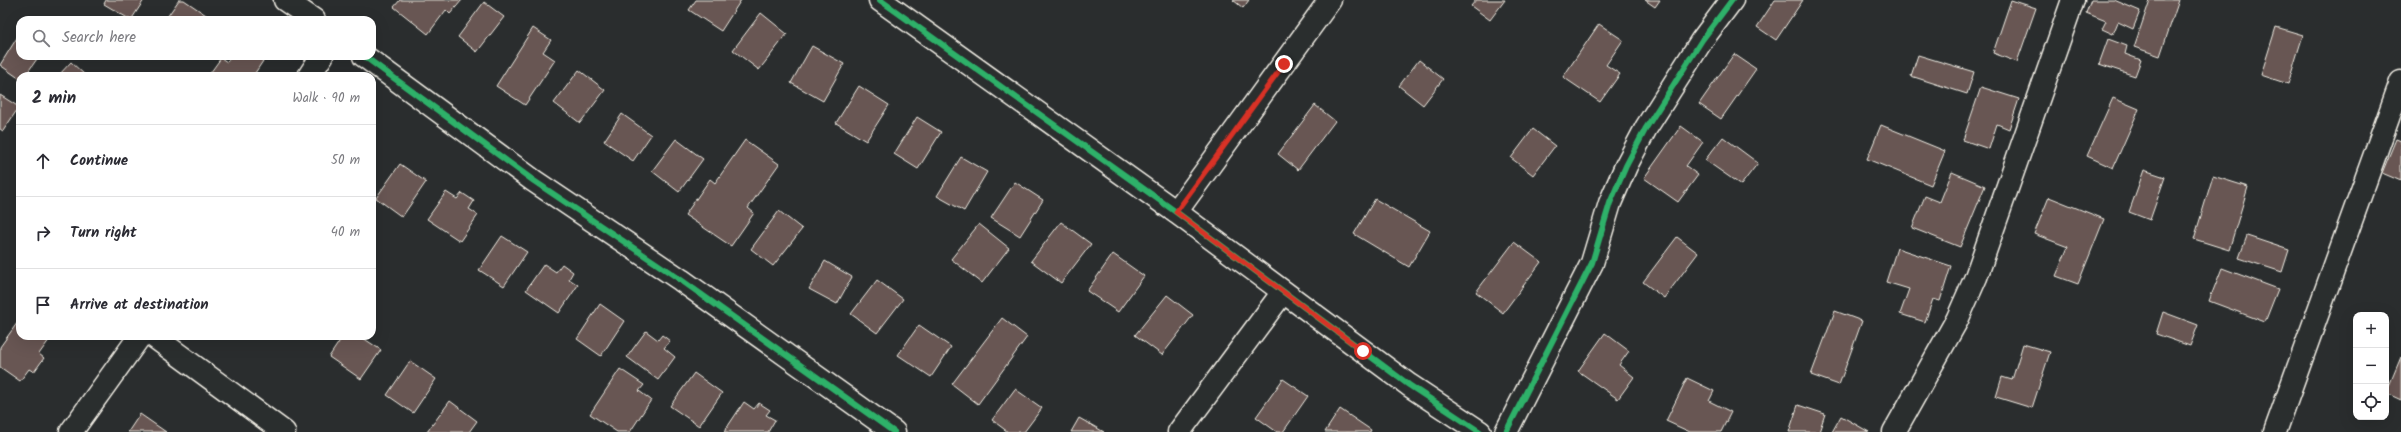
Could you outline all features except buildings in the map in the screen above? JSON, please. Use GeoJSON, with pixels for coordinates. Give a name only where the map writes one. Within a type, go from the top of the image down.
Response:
{"type":"FeatureCollection","features":[{"type":"Feature","properties":{"kind":"street"},"geometry":{"type":"LineString","coordinates":[[285,0],[308,16]]}},
{"type":"Feature","properties":{"kind":"street"},"geometry":{"type":"LineString","coordinates":[[880,0],[1176,212],[1410,385],[1480,432]]}},
{"type":"Feature","properties":{"kind":"street"},"geometry":{"type":"LineString","coordinates":[[1176,212],[1330,0]]}},
{"type":"Feature","properties":{"kind":"street"},"geometry":{"type":"LineString","coordinates":[[1506,432],[1592,263],[1610,203],[1626,166],[1650,122],[1702,40],[1732,0]]}},
{"type":"Feature","properties":{"kind":"street"},"geometry":{"type":"LineString","coordinates":[[1894,432],[1956,320],[1976,277],[2073,0]]}},
{"type":"Feature","properties":{"kind":"street"},"geometry":{"type":"LineString","coordinates":[[312,72],[319,60]]}},
{"type":"Feature","properties":{"kind":"street"},"geometry":{"type":"LineString","coordinates":[[369,60],[534,181],[681,280],[894,432]]}},
{"type":"Feature","properties":{"kind":"street"},"geometry":{"type":"LineString","coordinates":[[2276,432],[2401,82]]}},
{"type":"Feature","properties":{"kind":"street"},"geometry":{"type":"LineString","coordinates":[[1179,432],[1283,292]]}},
{"type":"Feature","properties":{"kind":"street"},"geometry":{"type":"LineString","coordinates":[[71,432],[137,340]]}},
{"type":"Feature","properties":{"kind":"street"},"geometry":{"type":"LineString","coordinates":[[158,340],[284,432]]}},
{"type":"Feature","properties":{"kind":"cycle path"},"geometry":{"type":"LineString","coordinates":[[880,0],[1176,212],[1409,385],[1480,432]]}},
{"type":"Feature","properties":{"kind":"cycle path"},"geometry":{"type":"LineString","coordinates":[[1506,432],[1592,263],[1610,203],[1626,166],[1646,128],[1702,40],[1732,0]]}},
{"type":"Feature","properties":{"kind":"cycle path"},"geometry":{"type":"LineString","coordinates":[[369,60],[534,181],[681,280],[894,432]]}},
{"type":"Feature","properties":{"kind":"route"},"geometry":{"type":"LineString","coordinates":[[1284,64],[1176,212],[1363,351]]}}]}
